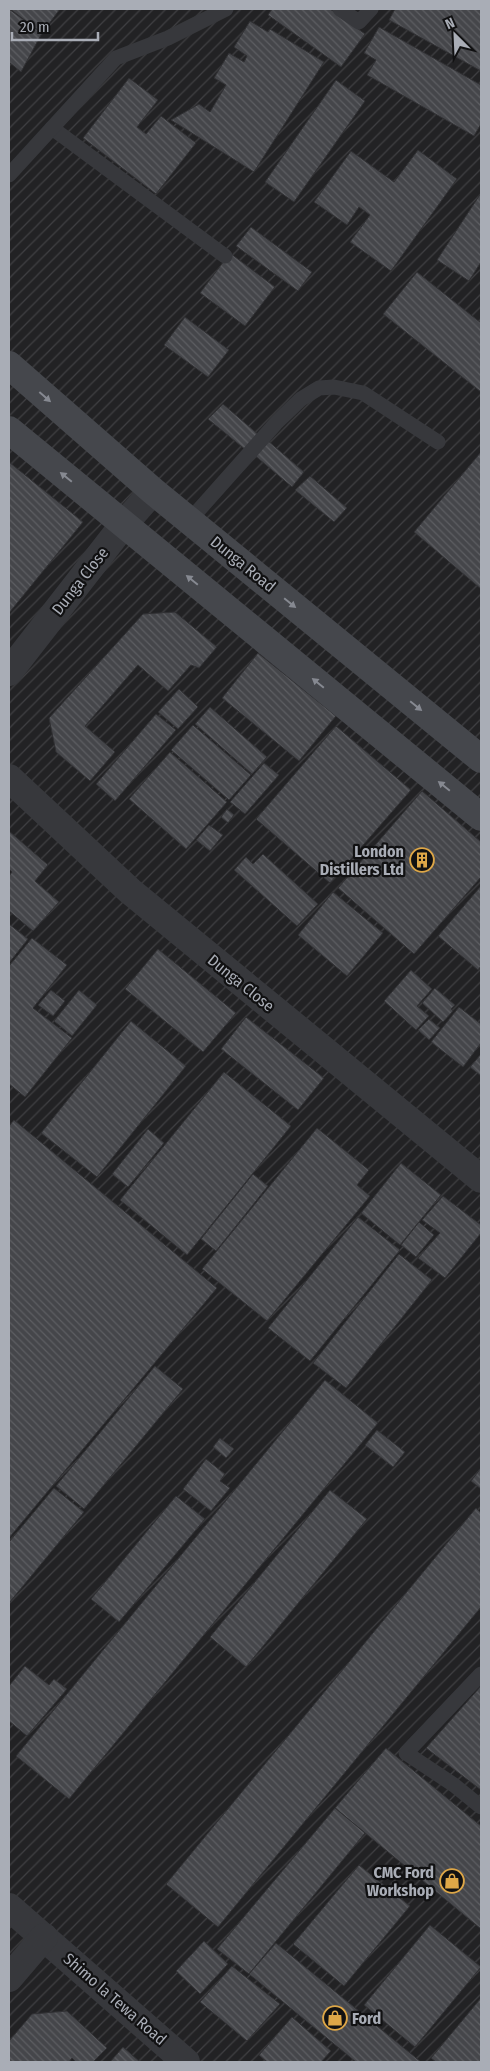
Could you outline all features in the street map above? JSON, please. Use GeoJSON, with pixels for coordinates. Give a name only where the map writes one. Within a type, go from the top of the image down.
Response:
{"type":"FeatureCollection","features":[{"type":"Feature","properties":{"kind":"street","name":"Dunga Road"},"geometry":{"type":"LineString","coordinates":[[9,365],[153,491],[481,759]]}},
{"type":"Feature","properties":{"kind":"street"},"geometry":{"type":"LineString","coordinates":[[9,430],[481,817]]}},
{"type":"Feature","properties":{"kind":"street","name":"Dunga Close"},"geometry":{"type":"LineString","coordinates":[[9,672],[124,524],[153,491]]}},
{"type":"Feature","properties":{"kind":"street","name":"Dunga Close"},"geometry":{"type":"LineString","coordinates":[[9,778],[130,891],[478,1172]]}},
{"type":"Feature","properties":{"kind":"street","name":"Shimo la Tewa Road"},"geometry":{"type":"LineString","coordinates":[[9,1907],[186,2062]]}},
{"type":"Feature","properties":{"kind":"street"},"geometry":{"type":"LineString","coordinates":[[9,1978],[44,1937]]}},
{"type":"Feature","properties":{"kind":"lane"},"geometry":{"type":"LineString","coordinates":[[9,175],[116,58],[168,38],[226,9]]}},
{"type":"Feature","properties":{"kind":"lane"},"geometry":{"type":"LineString","coordinates":[[340,9],[359,22],[371,9]]}},
{"type":"Feature","properties":{"kind":"lane"},"geometry":{"type":"LineString","coordinates":[[52,128],[225,256]]}},
{"type":"Feature","properties":{"kind":"lane"},"geometry":{"type":"LineString","coordinates":[[189,521],[277,422],[301,399],[319,388],[334,387],[363,394],[438,442]]}},
{"type":"Feature","properties":{"kind":"lane"},"geometry":{"type":"LineString","coordinates":[[481,1674],[406,1753],[454,1784],[481,1807]]}},
{"type":"Feature","properties":{"kind":"shaded area"},"geometry":{"type":"Polygon","coordinates":[[[9,9],[481,9],[481,2062],[9,2062],[9,9]]]}},
{"type":"Feature","properties":{"kind":"building"},"geometry":{"type":"Polygon","coordinates":[[[9,9],[42,33],[21,72],[9,62],[9,9]]]}},
{"type":"Feature","properties":{"kind":"building"},"geometry":{"type":"Polygon","coordinates":[[[10,9],[60,9],[42,33],[10,9]]]}},
{"type":"Feature","properties":{"kind":"building"},"geometry":{"type":"Polygon","coordinates":[[[272,9],[330,9],[365,34],[341,67],[268,15],[272,9]]]}},
{"type":"Feature","properties":{"kind":"building"},"geometry":{"type":"Polygon","coordinates":[[[395,9],[481,9],[481,71],[389,20],[395,9]]]}},
{"type":"Feature","properties":{"kind":"building"},"geometry":{"type":"Polygon","coordinates":[[[250,21],[268,32],[270,29],[324,62],[254,172],[171,120],[199,104],[210,112],[226,85],[214,78],[229,53],[244,62],[247,56],[234,47],[250,21]]]}},
{"type":"Feature","properties":{"kind":"building"},"geometry":{"type":"Polygon","coordinates":[[[379,27],[481,85],[481,124],[474,136],[367,75],[376,60],[364,53],[379,27]]]}},
{"type":"Feature","properties":{"kind":"building"},"geometry":{"type":"Polygon","coordinates":[[[129,78],[158,100],[137,127],[146,134],[161,116],[196,143],[156,194],[83,138],[129,78]]]}},
{"type":"Feature","properties":{"kind":"building"},"geometry":{"type":"Polygon","coordinates":[[[336,80],[365,101],[294,202],[265,182],[336,80]]]}},
{"type":"Feature","properties":{"kind":"building"},"geometry":{"type":"Polygon","coordinates":[[[418,150],[457,179],[391,271],[350,242],[370,215],[359,207],[347,225],[314,202],[351,151],[394,182],[418,150]]]}},
{"type":"Feature","properties":{"kind":"building"},"geometry":{"type":"Polygon","coordinates":[[[481,193],[481,262],[469,281],[437,260],[481,193]]]}},
{"type":"Feature","properties":{"kind":"building"},"geometry":{"type":"Polygon","coordinates":[[[251,227],[312,272],[298,291],[236,246],[251,227]]]}},
{"type":"Feature","properties":{"kind":"building"},"geometry":{"type":"Polygon","coordinates":[[[230,253],[275,287],[245,326],[200,293],[230,253]]]}},
{"type":"Feature","properties":{"kind":"building"},"geometry":{"type":"Polygon","coordinates":[[[417,272],[481,323],[481,392],[383,314],[417,272]]]}},
{"type":"Feature","properties":{"kind":"building"},"geometry":{"type":"Polygon","coordinates":[[[185,317],[229,350],[208,377],[164,345],[185,317]]]}},
{"type":"Feature","properties":{"kind":"building"},"geometry":{"type":"Polygon","coordinates":[[[223,404],[260,436],[247,451],[208,419],[223,404]]]}},
{"type":"Feature","properties":{"kind":"building"},"geometry":{"type":"Polygon","coordinates":[[[267,440],[304,472],[292,487],[253,454],[267,440]]]}},
{"type":"Feature","properties":{"kind":"building"},"geometry":{"type":"Polygon","coordinates":[[[481,452],[481,589],[414,532],[481,452]]]}},
{"type":"Feature","properties":{"kind":"building"},"geometry":{"type":"Polygon","coordinates":[[[9,462],[83,522],[9,613],[9,462]]]}},
{"type":"Feature","properties":{"kind":"building"},"geometry":{"type":"Polygon","coordinates":[[[310,476],[347,508],[334,522],[295,490],[310,476]]]}},
{"type":"Feature","properties":{"kind":"building"},"geometry":{"type":"Polygon","coordinates":[[[175,612],[217,647],[199,668],[191,665],[168,691],[138,665],[85,726],[115,752],[90,781],[56,752],[49,718],[143,614],[175,612]]]}},
{"type":"Feature","properties":{"kind":"building"},"geometry":{"type":"Polygon","coordinates":[[[258,653],[336,716],[299,761],[222,698],[258,653]]]}},
{"type":"Feature","properties":{"kind":"building"},"geometry":{"type":"Polygon","coordinates":[[[179,689],[198,707],[178,729],[158,712],[179,689]]]}},
{"type":"Feature","properties":{"kind":"building"},"geometry":{"type":"Polygon","coordinates":[[[210,707],[267,757],[252,774],[195,724],[210,707]]]}},
{"type":"Feature","properties":{"kind":"building"},"geometry":{"type":"Polygon","coordinates":[[[156,714],[176,730],[115,801],[96,784],[156,714]]]}},
{"type":"Feature","properties":{"kind":"building"},"geometry":{"type":"Polygon","coordinates":[[[193,725],[251,775],[229,800],[171,750],[193,725]]]}},
{"type":"Feature","properties":{"kind":"building"},"geometry":{"type":"Polygon","coordinates":[[[336,726],[411,790],[330,883],[256,819],[336,726]]]}},
{"type":"Feature","properties":{"kind":"building"},"geometry":{"type":"Polygon","coordinates":[[[170,752],[227,802],[186,849],[129,799],[170,752]]]}},
{"type":"Feature","properties":{"kind":"building"},"geometry":{"type":"Polygon","coordinates":[[[264,763],[279,775],[245,814],[230,802],[264,763]]]}},
{"type":"Feature","properties":{"kind":"building","name":"London Distillers Ltd"},"geometry":{"type":"Polygon","coordinates":[[[422,791],[481,842],[481,877],[414,954],[338,888],[422,791]]]}},
{"type":"Feature","properties":{"kind":"building"},"geometry":{"type":"Polygon","coordinates":[[[227,809],[234,815],[228,823],[221,817],[227,809]]]}},
{"type":"Feature","properties":{"kind":"building"},"geometry":{"type":"Polygon","coordinates":[[[209,825],[223,835],[210,851],[196,840],[209,825]]]}},
{"type":"Feature","properties":{"kind":"building"},"geometry":{"type":"Polygon","coordinates":[[[9,831],[48,865],[35,881],[59,902],[33,931],[9,911],[9,876],[12,872],[9,869],[9,831]]]}},
{"type":"Feature","properties":{"kind":"building"},"geometry":{"type":"Polygon","coordinates":[[[263,854],[318,904],[297,926],[234,870],[246,857],[253,864],[263,854]]]}},
{"type":"Feature","properties":{"kind":"building"},"geometry":{"type":"Polygon","coordinates":[[[481,886],[481,966],[478,970],[438,936],[481,886]]]}},
{"type":"Feature","properties":{"kind":"building"},"geometry":{"type":"Polygon","coordinates":[[[333,892],[383,933],[347,976],[298,935],[333,892]]]}},
{"type":"Feature","properties":{"kind":"building"},"geometry":{"type":"Polygon","coordinates":[[[9,924],[28,939],[9,963],[9,924]]]}},
{"type":"Feature","properties":{"kind":"building"},"geometry":{"type":"Polygon","coordinates":[[[32,938],[67,965],[33,1008],[72,1038],[25,1097],[9,1084],[9,966],[32,938]]]}},
{"type":"Feature","properties":{"kind":"building"},"geometry":{"type":"Polygon","coordinates":[[[158,949],[236,1013],[203,1052],[125,989],[158,949]]]}},
{"type":"Feature","properties":{"kind":"building"},"geometry":{"type":"Polygon","coordinates":[[[411,970],[432,989],[417,1006],[429,1016],[416,1030],[384,1001],[411,970]]]}},
{"type":"Feature","properties":{"kind":"building"},"geometry":{"type":"Polygon","coordinates":[[[435,988],[455,1005],[451,1009],[453,1011],[443,1022],[422,1003],[435,988]]]}},
{"type":"Feature","properties":{"kind":"building"},"geometry":{"type":"Polygon","coordinates":[[[51,990],[65,1001],[53,1016],[38,1005],[51,990]]]}},
{"type":"Feature","properties":{"kind":"building"},"geometry":{"type":"Polygon","coordinates":[[[79,990],[97,1005],[72,1036],[54,1021],[79,990]]]}},
{"type":"Feature","properties":{"kind":"building"},"geometry":{"type":"Polygon","coordinates":[[[459,1007],[481,1024],[481,1043],[463,1067],[431,1042],[459,1007]]]}},
{"type":"Feature","properties":{"kind":"building"},"geometry":{"type":"Polygon","coordinates":[[[246,1017],[324,1078],[298,1110],[221,1049],[246,1017]]]}},
{"type":"Feature","properties":{"kind":"building"},"geometry":{"type":"Polygon","coordinates":[[[429,1019],[440,1028],[429,1040],[418,1030],[429,1019]]]}},
{"type":"Feature","properties":{"kind":"building"},"geometry":{"type":"Polygon","coordinates":[[[131,1021],[186,1066],[97,1177],[41,1133],[131,1021]]]}},
{"type":"Feature","properties":{"kind":"building"},"geometry":{"type":"Polygon","coordinates":[[[481,1054],[481,1076],[470,1067],[481,1054]]]}},
{"type":"Feature","properties":{"kind":"building"},"geometry":{"type":"Polygon","coordinates":[[[224,1072],[291,1126],[187,1255],[120,1200],[224,1072]]]}},
{"type":"Feature","properties":{"kind":"building"},"geometry":{"type":"Polygon","coordinates":[[[14,1120],[217,1288],[9,1538],[9,1126],[14,1120]]]}},
{"type":"Feature","properties":{"kind":"building"},"geometry":{"type":"Polygon","coordinates":[[[317,1128],[369,1170],[357,1185],[370,1196],[267,1321],[202,1269],[317,1128]]]}},
{"type":"Feature","properties":{"kind":"building"},"geometry":{"type":"Polygon","coordinates":[[[148,1129],[164,1143],[128,1187],[112,1174],[148,1129]]]}},
{"type":"Feature","properties":{"kind":"building"},"geometry":{"type":"Polygon","coordinates":[[[401,1163],[441,1195],[400,1245],[361,1213],[401,1163]]]}},
{"type":"Feature","properties":{"kind":"building"},"geometry":{"type":"Polygon","coordinates":[[[253,1174],[268,1186],[216,1251],[201,1239],[253,1174]]]}},
{"type":"Feature","properties":{"kind":"building"},"geometry":{"type":"Polygon","coordinates":[[[443,1196],[481,1225],[481,1233],[445,1278],[418,1258],[440,1233],[422,1220],[443,1196]]]}},
{"type":"Feature","properties":{"kind":"building"},"geometry":{"type":"Polygon","coordinates":[[[358,1217],[400,1250],[310,1361],[268,1328],[358,1217]]]}},
{"type":"Feature","properties":{"kind":"building"},"geometry":{"type":"Polygon","coordinates":[[[419,1222],[434,1235],[416,1257],[401,1245],[419,1222]]]}},
{"type":"Feature","properties":{"kind":"building"},"geometry":{"type":"Polygon","coordinates":[[[399,1254],[432,1280],[346,1388],[313,1363],[399,1254]]]}},
{"type":"Feature","properties":{"kind":"building"},"geometry":{"type":"Polygon","coordinates":[[[155,1366],[183,1389],[84,1509],[56,1486],[155,1366]]]}},
{"type":"Feature","properties":{"kind":"building"},"geometry":{"type":"Polygon","coordinates":[[[325,1380],[378,1423],[69,1799],[16,1756],[325,1380]]]}},
{"type":"Feature","properties":{"kind":"building"},"geometry":{"type":"Polygon","coordinates":[[[377,1430],[405,1452],[393,1467],[365,1445],[377,1430]]]}},
{"type":"Feature","properties":{"kind":"building"},"geometry":{"type":"Polygon","coordinates":[[[220,1438],[234,1449],[226,1458],[213,1447],[220,1438]]]}},
{"type":"Feature","properties":{"kind":"building"},"geometry":{"type":"Polygon","coordinates":[[[206,1459],[225,1474],[220,1481],[230,1488],[211,1511],[183,1489],[206,1459]]]}},
{"type":"Feature","properties":{"kind":"building"},"geometry":{"type":"Polygon","coordinates":[[[481,1468],[481,1489],[471,1481],[481,1468]]]}},
{"type":"Feature","properties":{"kind":"building"},"geometry":{"type":"Polygon","coordinates":[[[54,1488],[84,1512],[9,1603],[9,1542],[54,1488]]]}},
{"type":"Feature","properties":{"kind":"building"},"geometry":{"type":"Polygon","coordinates":[[[330,1490],[367,1519],[246,1667],[210,1637],[330,1490]]]}},
{"type":"Feature","properties":{"kind":"building"},"geometry":{"type":"Polygon","coordinates":[[[176,1496],[205,1519],[119,1622],[91,1599],[176,1496]]]}},
{"type":"Feature","properties":{"kind":"building"},"geometry":{"type":"Polygon","coordinates":[[[476,1508],[481,1513],[481,1607],[218,1927],[166,1884],[476,1508]]]}},
{"type":"Feature","properties":{"kind":"building"},"geometry":{"type":"Polygon","coordinates":[[[25,1666],[49,1685],[54,1679],[67,1689],[27,1736],[9,1721],[9,1686],[25,1666]]]}},
{"type":"Feature","properties":{"kind":"building"},"geometry":{"type":"Polygon","coordinates":[[[481,1686],[481,1790],[426,1748],[481,1686]]]}},
{"type":"Feature","properties":{"kind":"building","name":"CMC Ford Workshop"},"geometry":{"type":"Polygon","coordinates":[[[386,1748],[481,1826],[481,1929],[335,1808],[386,1748]]]}},
{"type":"Feature","properties":{"kind":"building"},"geometry":{"type":"Polygon","coordinates":[[[335,1808],[365,1833],[249,1974],[217,1949],[335,1808]]]}},
{"type":"Feature","properties":{"kind":"building"},"geometry":{"type":"Polygon","coordinates":[[[359,1865],[410,1906],[344,1986],[293,1944],[359,1865]]]}},
{"type":"Feature","properties":{"kind":"building"},"geometry":{"type":"Polygon","coordinates":[[[430,1925],[481,1967],[415,2047],[364,2005],[430,1925]]]}},
{"type":"Feature","properties":{"kind":"building"},"geometry":{"type":"Polygon","coordinates":[[[204,1941],[228,1964],[200,1994],[176,1971],[204,1941]]]}},
{"type":"Feature","properties":{"kind":"building","name":"Ford"},"geometry":{"type":"Polygon","coordinates":[[[276,1943],[421,2062],[356,2062],[249,1974],[276,1943]]]}},
{"type":"Feature","properties":{"kind":"building"},"geometry":{"type":"Polygon","coordinates":[[[232,1966],[280,2004],[247,2041],[200,2002],[232,1966]]]}},
{"type":"Feature","properties":{"kind":"building"},"geometry":{"type":"Polygon","coordinates":[[[481,1998],[481,2062],[436,2062],[431,2058],[481,1998]]]}},
{"type":"Feature","properties":{"kind":"building"},"geometry":{"type":"Polygon","coordinates":[[[67,2011],[107,2048],[93,2062],[76,2062],[72,2058],[69,2062],[9,2062],[9,2041],[32,2014],[67,2011]]]}},
{"type":"Feature","properties":{"kind":"building"},"geometry":{"type":"Polygon","coordinates":[[[292,2017],[331,2051],[321,2062],[267,2062],[259,2055],[292,2017]]]}},
{"type":"Feature","properties":{"kind":"building"},"geometry":{"type":"Polygon","coordinates":[[[123,2047],[140,2062],[110,2062],[123,2047]]]}},
{"type":"Feature","properties":{"kind":"place","name":"London Distillers Ltd"},"geometry":{"type":"Point","coordinates":[422,860]}},
{"type":"Feature","properties":{"kind":"place","name":"CMC Ford Workshop"},"geometry":{"type":"Point","coordinates":[452,1881]}},
{"type":"Feature","properties":{"kind":"place","name":"Ford"},"geometry":{"type":"Point","coordinates":[335,2018]}}]}
